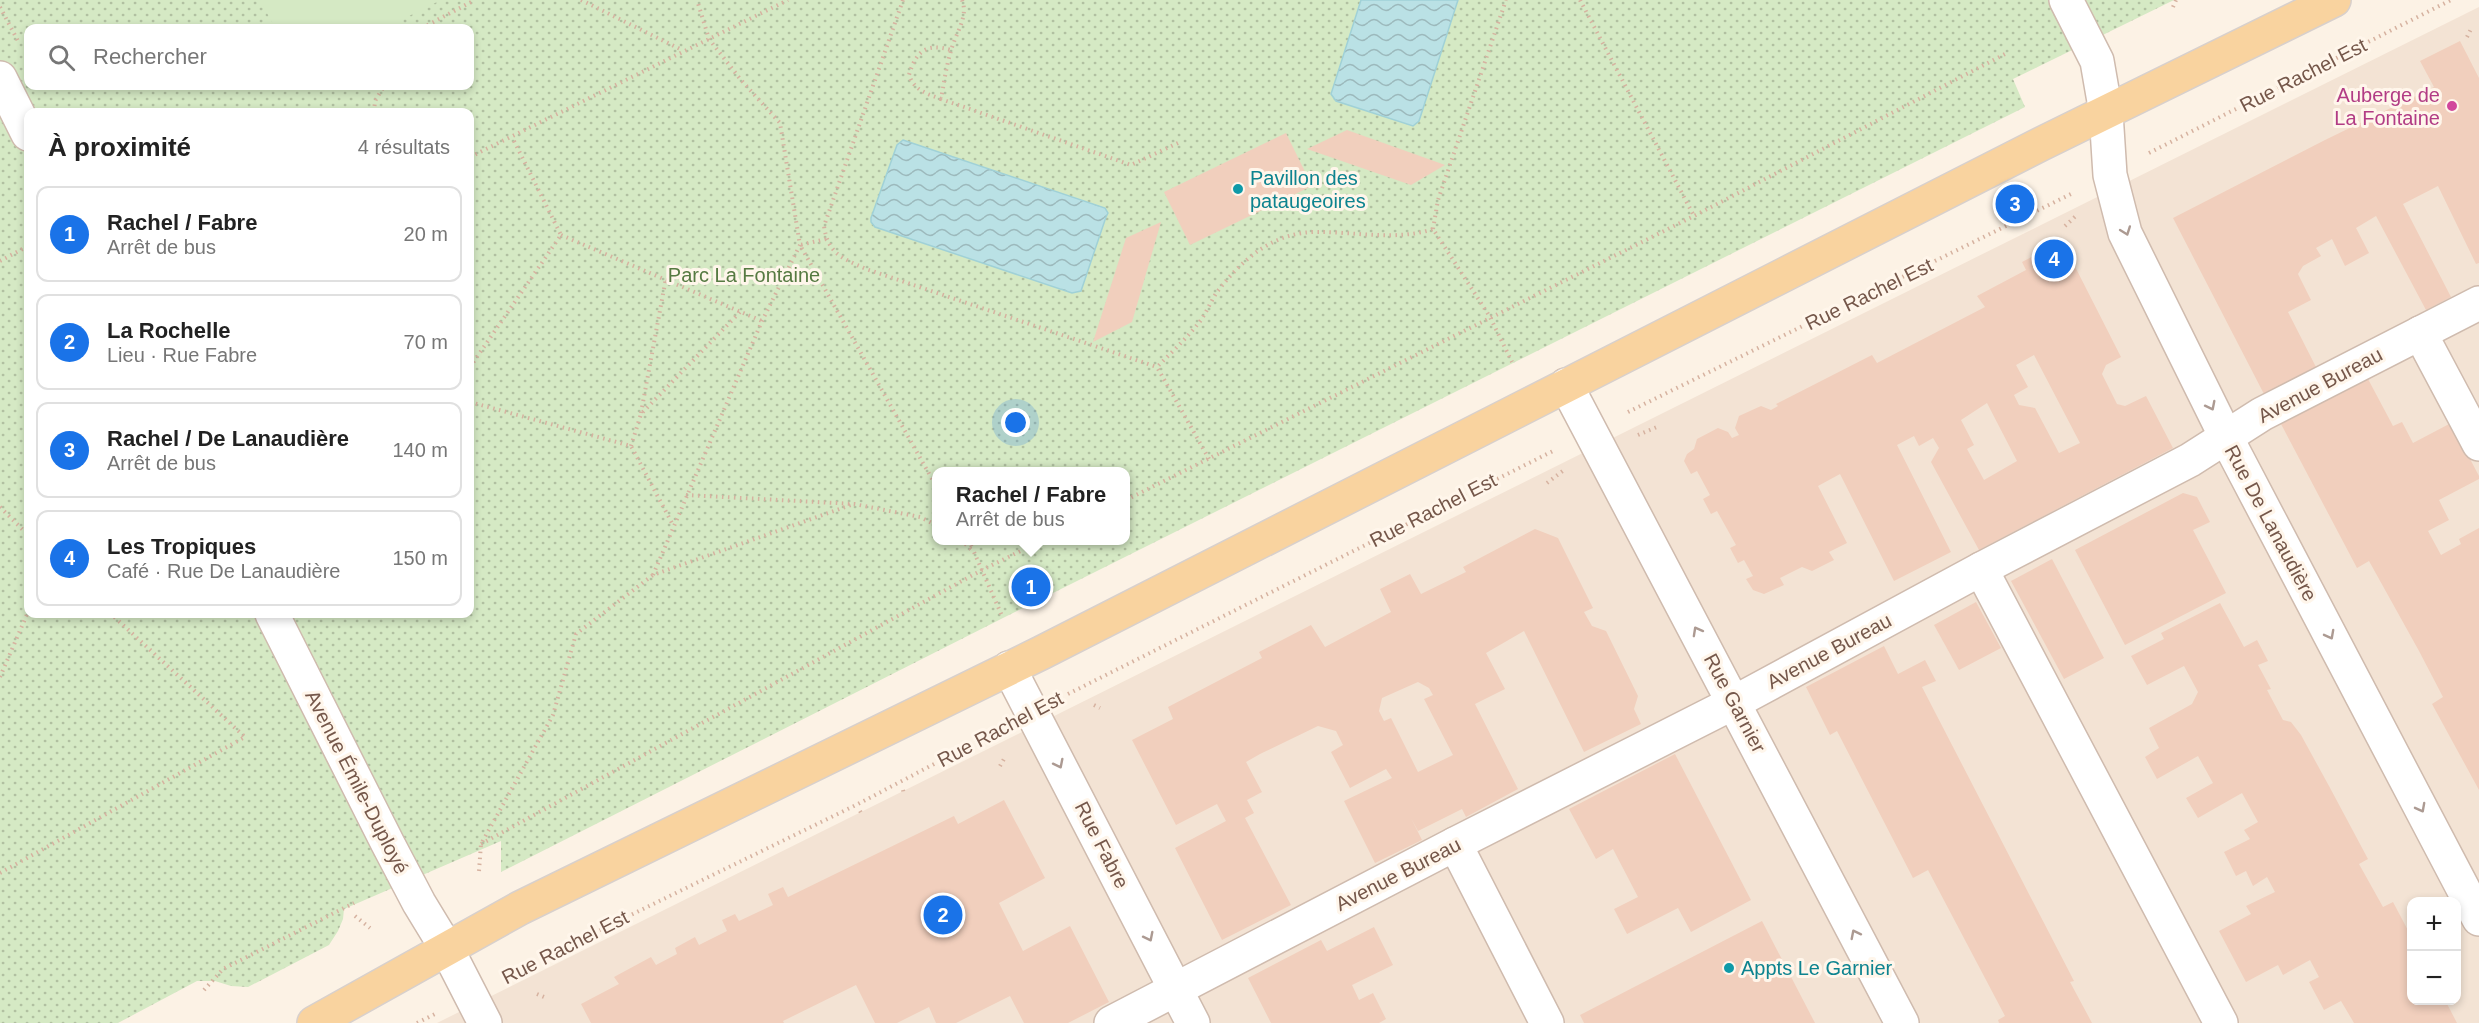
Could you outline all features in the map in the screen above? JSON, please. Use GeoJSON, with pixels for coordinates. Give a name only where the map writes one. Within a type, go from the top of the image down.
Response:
{"type":"FeatureCollection","features":[{"type":"Feature","properties":{"kind":"main road"},"geometry":{"type":"LineString","coordinates":[[314,1023],[520,908],[1009,668],[1566,385],[2334,0]]}},
{"type":"Feature","properties":{"kind":"street","name":"Rue De Lanaudière"},"geometry":{"type":"LineString","coordinates":[[2066,0],[2097,61],[2106,113],[2110,175],[2125,233],[2226,437],[2479,919]]}},
{"type":"Feature","properties":{"kind":"street"},"geometry":{"type":"LineString","coordinates":[[0,78],[24,126]]}},
{"type":"Feature","properties":{"kind":"street","name":"Avenue Bureau"},"geometry":{"type":"LineString","coordinates":[[1111,1023],[1455,844],[1735,702],[1981,569],[2190,460],[2262,414],[2479,303]]}},
{"type":"Feature","properties":{"kind":"street"},"geometry":{"type":"LineString","coordinates":[[2420,333],[2479,444]]}},
{"type":"Feature","properties":{"kind":"street","name":"Rue Garnier"},"geometry":{"type":"LineString","coordinates":[[1566,385],[1609,470],[1735,702],[1902,1023]]}},
{"type":"Feature","properties":{"kind":"street"},"geometry":{"type":"LineString","coordinates":[[1981,569],[2221,1023]]}},
{"type":"Feature","properties":{"kind":"street","name":"Avenue Émile-Duployé"},"geometry":{"type":"LineString","coordinates":[[274,618],[376,821],[485,1023]]}},
{"type":"Feature","properties":{"kind":"street","name":"Rue Fabre"},"geometry":{"type":"LineString","coordinates":[[1009,668],[1193,1023]]}},
{"type":"Feature","properties":{"kind":"street"},"geometry":{"type":"LineString","coordinates":[[1455,844],[1547,1023]]}},
{"type":"Feature","properties":{"kind":"path"},"geometry":{"type":"LineString","coordinates":[[430,24],[475,0]]}},
{"type":"Feature","properties":{"kind":"path"},"geometry":{"type":"LineString","coordinates":[[581,0],[683,51]]}},
{"type":"Feature","properties":{"kind":"path"},"geometry":{"type":"LineString","coordinates":[[697,0],[710,39],[741,80],[780,123],[800,245],[932,479]]}},
{"type":"Feature","properties":{"kind":"path"},"geometry":{"type":"LineString","coordinates":[[474,155],[788,0]]}},
{"type":"Feature","properties":{"kind":"path"},"geometry":{"type":"LineString","coordinates":[[903,0],[824,226],[826,239],[831,249],[843,259],[866,269],[1157,367],[1209,459]]}},
{"type":"Feature","properties":{"kind":"path"},"geometry":{"type":"LineString","coordinates":[[941,99],[951,50],[964,18],[965,6],[962,0]]}},
{"type":"Feature","properties":{"kind":"path"},"geometry":{"type":"LineString","coordinates":[[1506,0],[1438,200],[1433,229],[1490,317],[1512,362]]}},
{"type":"Feature","properties":{"kind":"path"},"geometry":{"type":"LineString","coordinates":[[1580,0],[1694,216]]}},
{"type":"Feature","properties":{"kind":"path"},"geometry":{"type":"LineString","coordinates":[[2173,7],[2176,0]]}},
{"type":"Feature","properties":{"kind":"path","name":"Rue Rachel Est"},"geometry":{"type":"LineString","coordinates":[[417,1023],[562,947],[858,804],[1032,712],[1590,431],[2110,175],[2451,0]]}},
{"type":"Feature","properties":{"kind":"path"},"geometry":{"type":"LineString","coordinates":[[0,7],[19,43]]}},
{"type":"Feature","properties":{"kind":"path"},"geometry":{"type":"LineString","coordinates":[[2467,37],[2472,27]]}},
{"type":"Feature","properties":{"kind":"path"},"geometry":{"type":"LineString","coordinates":[[951,50],[938,46],[927,48],[918,55],[909,75],[912,84],[925,93],[941,99],[1131,165],[1180,142]]}},
{"type":"Feature","properties":{"kind":"path"},"geometry":{"type":"LineString","coordinates":[[1130,498],[1694,216],[2007,53]]}},
{"type":"Feature","properties":{"kind":"path"},"geometry":{"type":"LineString","coordinates":[[374,108],[375,101],[382,90]]}},
{"type":"Feature","properties":{"kind":"path"},"geometry":{"type":"LineString","coordinates":[[512,137],[561,235],[762,321]]}},
{"type":"Feature","properties":{"kind":"path"},"geometry":{"type":"LineString","coordinates":[[2066,226],[2082,209]]}},
{"type":"Feature","properties":{"kind":"path"},"geometry":{"type":"LineString","coordinates":[[1157,367],[1200,320],[1217,293],[1258,249],[1286,236],[1317,231],[1417,234],[1433,229]]}},
{"type":"Feature","properties":{"kind":"path"},"geometry":{"type":"LineString","coordinates":[[474,362],[561,235]]}},
{"type":"Feature","properties":{"kind":"path"},"geometry":{"type":"LineString","coordinates":[[800,245],[826,239]]}},
{"type":"Feature","properties":{"kind":"path"},"geometry":{"type":"LineString","coordinates":[[652,575],[762,321],[800,245]]}},
{"type":"Feature","properties":{"kind":"path"},"geometry":{"type":"LineString","coordinates":[[0,261],[24,248]]}},
{"type":"Feature","properties":{"kind":"path"},"geometry":{"type":"LineString","coordinates":[[666,278],[641,414],[631,446],[673,525]]}},
{"type":"Feature","properties":{"kind":"path"},"geometry":{"type":"LineString","coordinates":[[641,414],[741,311]]}},
{"type":"Feature","properties":{"kind":"path"},"geometry":{"type":"LineString","coordinates":[[474,403],[631,446]]}},
{"type":"Feature","properties":{"kind":"path"},"geometry":{"type":"LineString","coordinates":[[1547,483],[1571,464]]}},
{"type":"Feature","properties":{"kind":"path"},"geometry":{"type":"LineString","coordinates":[[686,495],[854,504],[920,517],[932,523]]}},
{"type":"Feature","properties":{"kind":"path"},"geometry":{"type":"LineString","coordinates":[[479,872],[481,844],[553,715],[576,634],[652,575],[854,504]]}},
{"type":"Feature","properties":{"kind":"path"},"geometry":{"type":"LineString","coordinates":[[0,507],[24,532]]}},
{"type":"Feature","properties":{"kind":"path"},"geometry":{"type":"LineString","coordinates":[[966,545],[974,552]]}},
{"type":"Feature","properties":{"kind":"path"},"geometry":{"type":"LineString","coordinates":[[970,545],[1004,618]]}},
{"type":"Feature","properties":{"kind":"path"},"geometry":{"type":"LineString","coordinates":[[481,844],[982,570],[1033,545]]}},
{"type":"Feature","properties":{"kind":"path"},"geometry":{"type":"LineString","coordinates":[[0,677],[25,618]]}},
{"type":"Feature","properties":{"kind":"path"},"geometry":{"type":"LineString","coordinates":[[0,873],[245,738],[115,618]]}},
{"type":"Feature","properties":{"kind":"path"},"geometry":{"type":"LineString","coordinates":[[1094,705],[1100,708]]}},
{"type":"Feature","properties":{"kind":"path"},"geometry":{"type":"LineString","coordinates":[[1000,766],[1004,759]]}},
{"type":"Feature","properties":{"kind":"path"},"geometry":{"type":"LineString","coordinates":[[204,990],[223,969],[354,903]]}},
{"type":"Feature","properties":{"kind":"path"},"geometry":{"type":"LineString","coordinates":[[355,916],[370,928]]}},
{"type":"Feature","properties":{"kind":"path"},"geometry":{"type":"LineString","coordinates":[[537,994],[544,997]]}},
{"type":"Feature","properties":{"kind":"shaded area"},"geometry":{"type":"Polygon","coordinates":[[[2479,7],[2479,1023],[437,1023],[2479,7]]]}},
{"type":"Feature","properties":{"kind":"green space","name":"Parc La Fontaine"},"geometry":{"type":"Polygon","coordinates":[[[0,0],[2174,0],[2013,79],[2025,107],[501,872],[501,841],[344,909],[338,931],[329,945],[248,987],[231,986],[215,981],[197,981],[118,1023],[0,1023],[0,0]]]}},
{"type":"Feature","properties":{"kind":"green space"},"geometry":{"type":"Polygon","coordinates":[[[260,0],[441,0],[393,24],[273,24],[260,0]]]}},
{"type":"Feature","properties":{"kind":"water"},"geometry":{"type":"Polygon","coordinates":[[[1361,0],[1458,0],[1419,121],[1413,126],[1336,101],[1331,94],[1361,0]]]}},
{"type":"Feature","properties":{"kind":"water"},"geometry":{"type":"Polygon","coordinates":[[[903,140],[1105,208],[1108,213],[1081,291],[1072,293],[875,227],[871,218],[897,145],[903,140]]]}},
{"type":"Feature","properties":{"kind":"building"},"geometry":{"type":"Polygon","coordinates":[[[2460,41],[2479,78],[2479,263],[2476,264],[2438,186],[2403,204],[2451,297],[2426,310],[2376,216],[2356,228],[2369,253],[2345,266],[2332,239],[2316,248],[2321,256],[2303,266],[2298,274],[2311,300],[2288,312],[2316,367],[2264,394],[2173,218],[2434,87],[2420,61],[2460,41]]]}},
{"type":"Feature","properties":{"kind":"building"},"geometry":{"type":"Polygon","coordinates":[[[1347,130],[1445,165],[1411,185],[1307,149],[1347,130]]]}},
{"type":"Feature","properties":{"kind":"building","name":"Pavillon des pataugeoires"},"geometry":{"type":"Polygon","coordinates":[[[1286,133],[1312,186],[1190,245],[1164,192],[1286,133]]]}},
{"type":"Feature","properties":{"kind":"building"},"geometry":{"type":"Polygon","coordinates":[[[1161,222],[1132,322],[1093,342],[1126,238],[1161,222]]]}},
{"type":"Feature","properties":{"kind":"building"},"geometry":{"type":"Polygon","coordinates":[[[2062,241],[2121,357],[2106,365],[2102,374],[2117,404],[2125,406],[2146,396],[2173,448],[1979,550],[1931,462],[1939,448],[1933,438],[1919,446],[1914,436],[1897,445],[1951,552],[1894,581],[1840,474],[1818,486],[1847,543],[1829,552],[1834,560],[1812,571],[1802,567],[1780,578],[1784,585],[1764,594],[1753,590],[1746,579],[1753,576],[1744,560],[1738,563],[1730,548],[1736,545],[1717,511],[1711,514],[1703,499],[1710,495],[1697,471],[1691,474],[1684,461],[1687,454],[1694,449],[1697,439],[1718,428],[1728,432],[1732,438],[1739,435],[1735,428],[1739,416],[1761,406],[1771,410],[1778,406],[1776,404],[1872,355],[1877,363],[1985,307],[1977,296],[2026,270],[2022,262],[2062,241]],[[2034,355],[2016,365],[2028,387],[2014,395],[2019,405],[2035,408],[2059,453],[2080,443],[2034,355]],[[1987,403],[1961,420],[1974,445],[1967,449],[1984,480],[2017,461],[1987,403]]]}},
{"type":"Feature","properties":{"kind":"building"},"geometry":{"type":"Polygon","coordinates":[[[2368,379],[2393,426],[2402,422],[2413,443],[2451,423],[2479,476],[2479,479],[2439,500],[2449,520],[2428,531],[2441,555],[2461,544],[2459,539],[2479,528],[2479,790],[2432,704],[2443,697],[2419,651],[2369,561],[2357,568],[2281,424],[2368,379]]]}},
{"type":"Feature","properties":{"kind":"building"},"geometry":{"type":"Polygon","coordinates":[[[2183,493],[2197,497],[2210,522],[2193,530],[2226,593],[2125,645],[2075,550],[2183,493]]]}},
{"type":"Feature","properties":{"kind":"building"},"geometry":{"type":"Polygon","coordinates":[[[1535,529],[1558,538],[1593,608],[1584,612],[1592,626],[1606,631],[1638,696],[1634,709],[1641,724],[1584,752],[1524,631],[1486,653],[1505,689],[1475,704],[1518,789],[1466,817],[1462,809],[1418,831],[1411,818],[1422,840],[1375,863],[1344,801],[1392,778],[1386,769],[1350,788],[1331,752],[1343,745],[1336,731],[1318,726],[1260,754],[1246,762],[1262,792],[1247,800],[1254,813],[1245,818],[1291,905],[1222,940],[1175,848],[1226,821],[1217,804],[1176,825],[1132,740],[1173,719],[1168,707],[1262,658],[1259,652],[1311,625],[1325,647],[1391,612],[1380,589],[1410,574],[1421,594],[1466,572],[1463,567],[1535,529]],[[1418,682],[1382,698],[1379,711],[1384,721],[1391,718],[1418,772],[1453,755],[1424,699],[1433,695],[1429,688],[1418,682]]]}},
{"type":"Feature","properties":{"kind":"building"},"geometry":{"type":"Polygon","coordinates":[[[2052,559],[2104,658],[2064,679],[2011,581],[2052,559]]]}},
{"type":"Feature","properties":{"kind":"building"},"geometry":{"type":"Polygon","coordinates":[[[1976,602],[2001,648],[1959,670],[1934,625],[1976,602]]]}},
{"type":"Feature","properties":{"kind":"building"},"geometry":{"type":"Polygon","coordinates":[[[2220,603],[2244,647],[2257,640],[2268,661],[2258,665],[2271,689],[2267,690],[2283,720],[2291,722],[2301,735],[2329,786],[2368,859],[2359,864],[2383,907],[2393,902],[2407,929],[2407,1005],[2448,1005],[2457,1023],[2354,1023],[2341,1001],[2324,1010],[2309,982],[2319,977],[2310,960],[2283,975],[2278,965],[2246,982],[2219,931],[2251,914],[2246,906],[2275,892],[2267,877],[2253,886],[2246,871],[2236,876],[2224,852],[2250,839],[2244,830],[2258,822],[2242,793],[2198,818],[2186,798],[2213,783],[2198,756],[2157,779],[2145,757],[2159,748],[2149,728],[2192,704],[2198,692],[2184,666],[2147,685],[2131,656],[2164,639],[2161,633],[2220,603]]]}},
{"type":"Feature","properties":{"kind":"building"},"geometry":{"type":"Polygon","coordinates":[[[1884,646],[1898,674],[1925,660],[1936,681],[1922,687],[2074,981],[2070,982],[2092,1023],[1999,1023],[1998,1020],[2005,1016],[1928,870],[1913,878],[1837,731],[1830,735],[1806,687],[1884,646]]]}},
{"type":"Feature","properties":{"kind":"building"},"geometry":{"type":"Polygon","coordinates":[[[1675,754],[1751,900],[1691,932],[1678,908],[1627,934],[1614,909],[1638,897],[1613,849],[1596,859],[1569,809],[1675,754]]]}},
{"type":"Feature","properties":{"kind":"building"},"geometry":{"type":"Polygon","coordinates":[[[1004,800],[1045,878],[999,903],[1023,951],[1070,926],[1109,1002],[1068,1023],[1024,1023],[1010,996],[956,1023],[936,1023],[929,1007],[897,1023],[875,1023],[856,985],[783,1021],[784,1023],[591,1023],[581,1004],[619,984],[614,977],[651,957],[656,965],[677,954],[675,948],[695,937],[699,945],[727,931],[722,920],[735,914],[739,921],[773,905],[768,894],[783,887],[788,897],[954,816],[958,824],[1004,800]]]}},
{"type":"Feature","properties":{"kind":"building","name":"Appts Le Garnier"},"geometry":{"type":"Polygon","coordinates":[[[1762,921],[1815,1023],[1584,1023],[1580,1015],[1762,921]]]}},
{"type":"Feature","properties":{"kind":"building"},"geometry":{"type":"Polygon","coordinates":[[[1374,927],[1393,965],[1352,985],[1359,1000],[1373,993],[1386,1019],[1379,1023],[1271,1023],[1248,978],[1321,940],[1327,951],[1374,927]]]}},
{"type":"Feature","properties":{"kind":"place","name":"Auberge de La Fontaine"},"geometry":{"type":"Point","coordinates":[2452,106]}},
{"type":"Feature","properties":{"kind":"place","name":"Pavillon des pataugeoires"},"geometry":{"type":"Point","coordinates":[1238,189]}},
{"type":"Feature","properties":{"kind":"place","name":"Rachel / De Lanaudière"},"geometry":{"type":"Point","coordinates":[2015,204]}},
{"type":"Feature","properties":{"kind":"place","name":"Les Tropiques"},"geometry":{"type":"Point","coordinates":[2054,259]}},
{"type":"Feature","properties":{"kind":"place","name":"Rachel / Fabre"},"geometry":{"type":"Point","coordinates":[1031,587]}},
{"type":"Feature","properties":{"kind":"place","name":"La Rochelle"},"geometry":{"type":"Point","coordinates":[943,915]}},
{"type":"Feature","properties":{"kind":"place","name":"Appts Le Garnier"},"geometry":{"type":"Point","coordinates":[1729,968]}}]}
